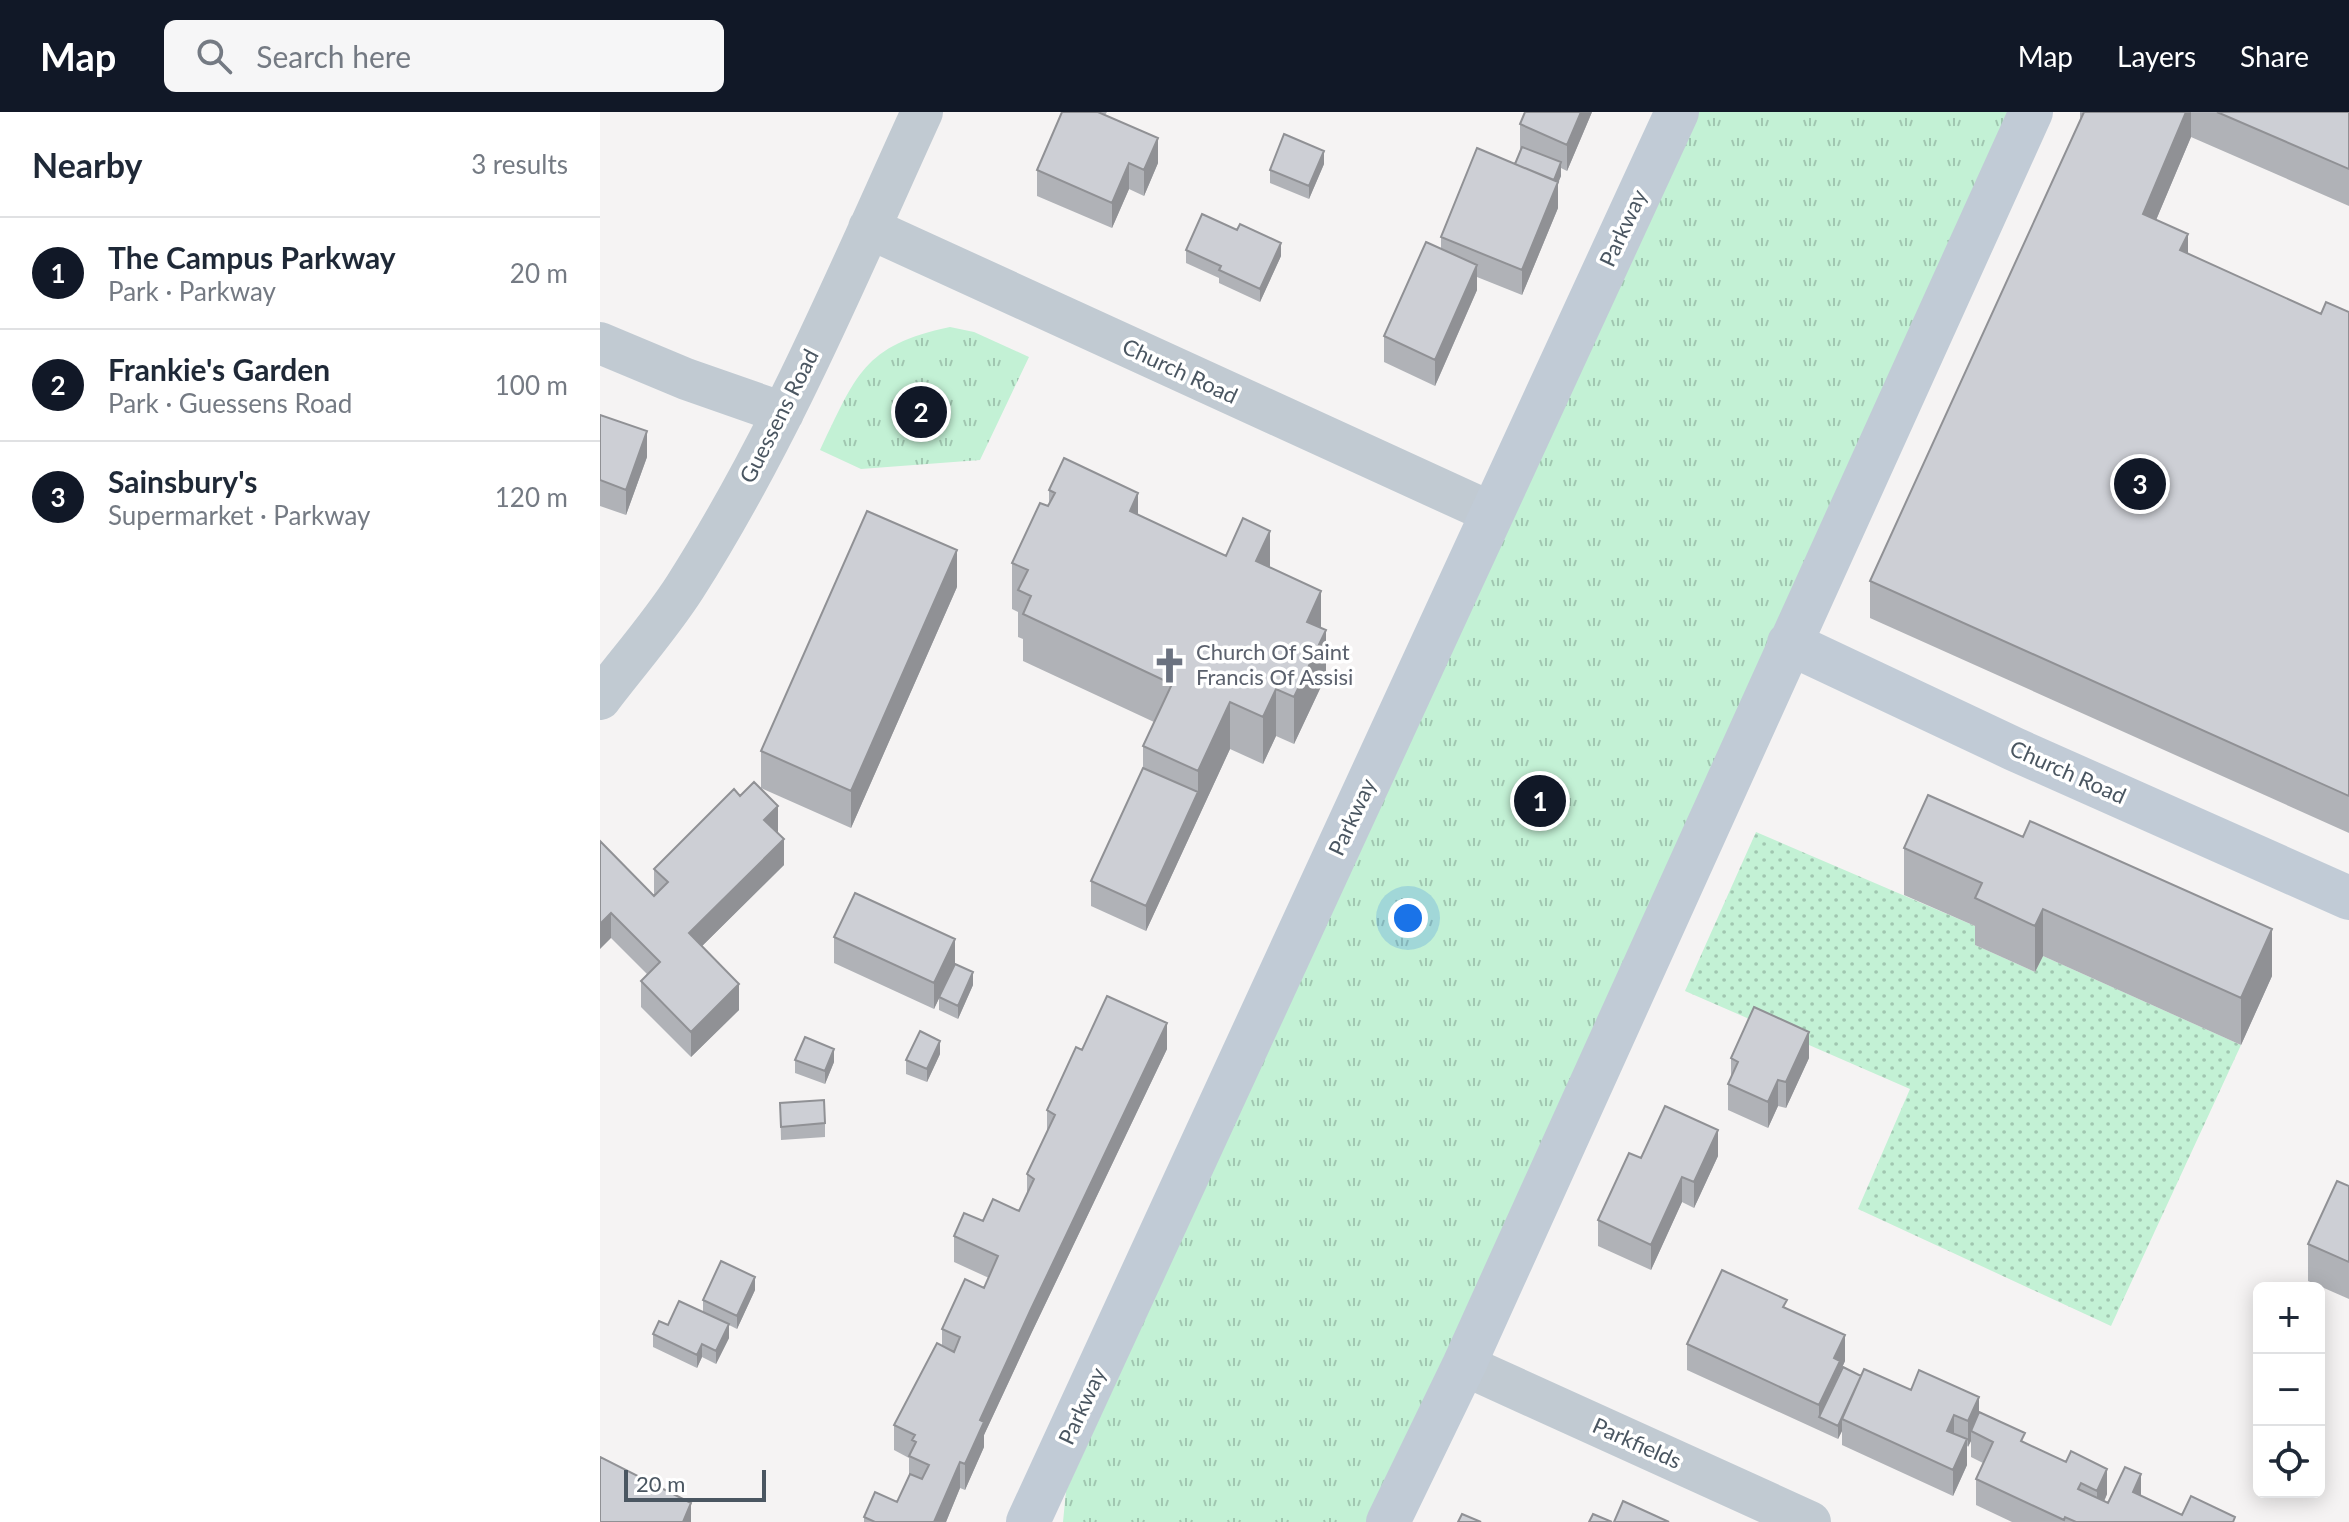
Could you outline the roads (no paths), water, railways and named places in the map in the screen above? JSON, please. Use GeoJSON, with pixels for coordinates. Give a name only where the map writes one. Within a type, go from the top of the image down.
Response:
{"type":"FeatureCollection","features":[{"type":"Feature","properties":{"kind":"street","name":"Guessens Road"},"geometry":{"type":"LineString","coordinates":[[600,699],[684,589],[783,413],[922,112]]}},
{"type":"Feature","properties":{"kind":"street","name":"Parkway"},"geometry":{"type":"LineString","coordinates":[[1028,1522],[1490,512],[1677,112]]}},
{"type":"Feature","properties":{"kind":"street"},"geometry":{"type":"LineString","coordinates":[[1388,1522],[1464,1365],[2031,112]]}},
{"type":"Feature","properties":{"kind":"street","name":"Church Road"},"geometry":{"type":"LineString","coordinates":[[869,228],[1490,512]]}},
{"type":"Feature","properties":{"kind":"street"},"geometry":{"type":"LineString","coordinates":[[600,343],[686,379],[783,413]]}},
{"type":"Feature","properties":{"kind":"street","name":"Church Road"},"geometry":{"type":"LineString","coordinates":[[1789,643],[2014,749],[2349,898]]}},
{"type":"Feature","properties":{"kind":"street","name":"Parkfields"},"geometry":{"type":"LineString","coordinates":[[1464,1365],[1810,1522]]}},
{"type":"Feature","properties":{"kind":"place","name":"Frankie's Garden"},"geometry":{"type":"Point","coordinates":[921,412]}},
{"type":"Feature","properties":{"kind":"place","name":"Sainsbury's"},"geometry":{"type":"Point","coordinates":[2140,484]}},
{"type":"Feature","properties":{"kind":"place","name":"Church Of Saint Francis Of Assisi"},"geometry":{"type":"Point","coordinates":[1170,665]}},
{"type":"Feature","properties":{"kind":"place","name":"The Campus Parkway"},"geometry":{"type":"Point","coordinates":[1540,801]}}]}
